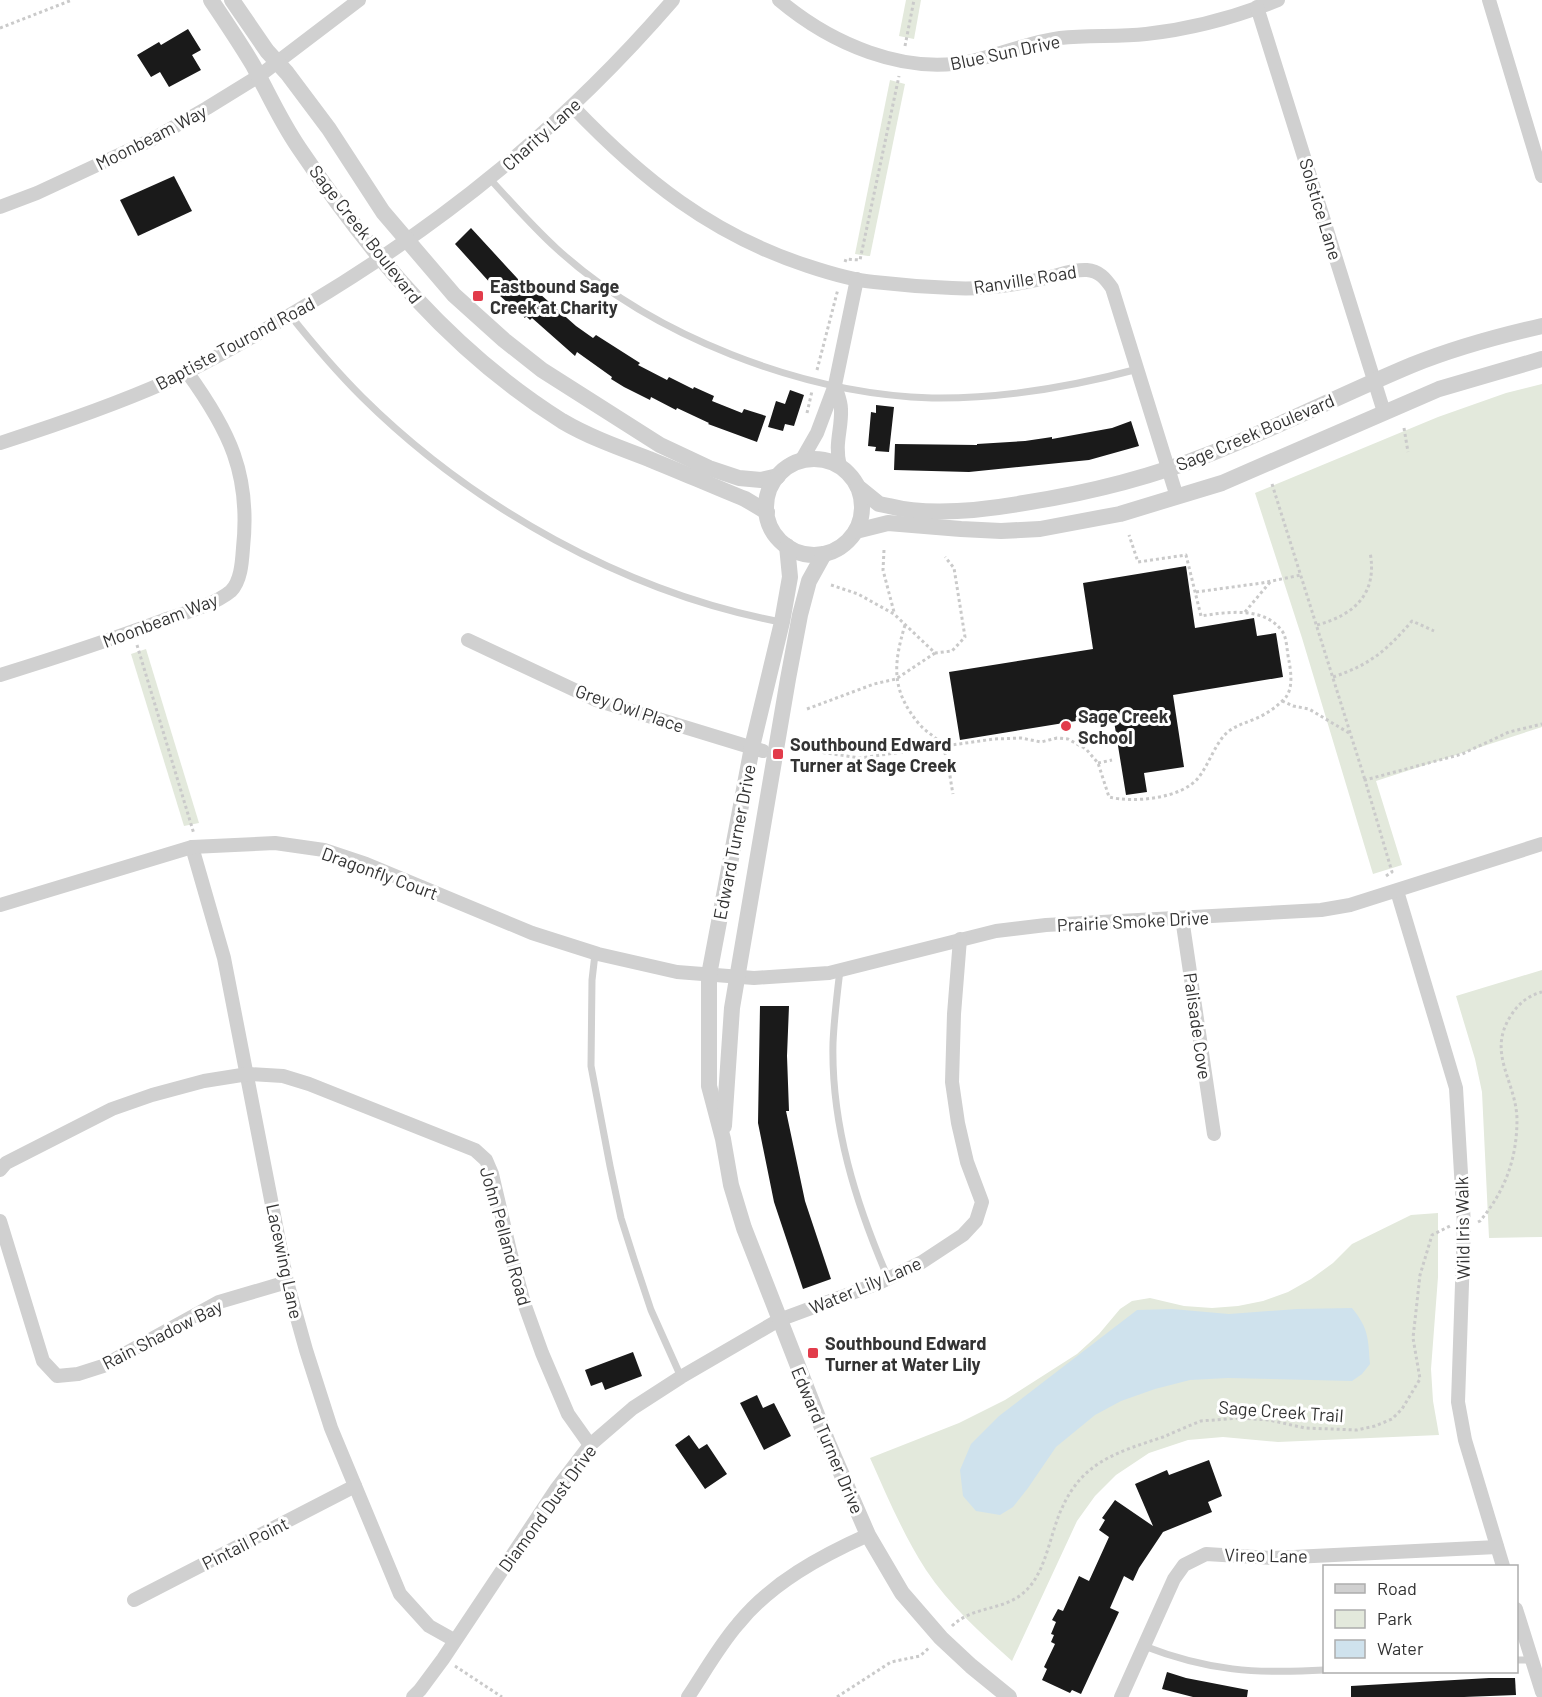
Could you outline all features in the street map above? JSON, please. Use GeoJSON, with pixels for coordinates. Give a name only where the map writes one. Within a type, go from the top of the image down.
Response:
{"type":"FeatureCollection","features":[{"type":"Feature","properties":{"kind":"street","name":"Sage Creek Boulevard"},"geometry":{"type":"LineString","coordinates":[[211,0],[267,70],[328,129],[383,212],[394,250],[430,315],[456,341],[523,395],[564,422],[603,441],[745,499],[767,512]]}},
{"type":"Feature","properties":{"kind":"street","name":"Sage Creek Boulevard"},"geometry":{"type":"LineString","coordinates":[[232,0],[267,51],[267,70],[278,114],[299,148],[394,250],[454,295],[504,340],[542,370],[660,445],[709,468],[739,478],[761,480],[778,476]]}},
{"type":"Feature","properties":{"kind":"street"},"geometry":{"type":"LineString","coordinates":[[267,70],[358,0]]}},
{"type":"Feature","properties":{"kind":"street","name":"Charity Lane"},"geometry":{"type":"LineString","coordinates":[[394,250],[459,203],[573,107],[673,0]]}},
{"type":"Feature","properties":{"kind":"street","name":"Blue Sun Drive"},"geometry":{"type":"LineString","coordinates":[[779,0],[820,30],[854,46],[902,60],[944,65],[970,61],[1061,38],[1122,36],[1186,29],[1278,0]]}},
{"type":"Feature","properties":{"kind":"street"},"geometry":{"type":"LineString","coordinates":[[1489,0],[1542,176]]}},
{"type":"Feature","properties":{"kind":"street","name":"Solstice Lane"},"geometry":{"type":"LineString","coordinates":[[1257,7],[1384,412]]}},
{"type":"Feature","properties":{"kind":"street","name":"Moonbeam Way"},"geometry":{"type":"LineString","coordinates":[[0,207],[37,193],[151,140],[267,70]]}},
{"type":"Feature","properties":{"kind":"street","name":"Ranville Road"},"geometry":{"type":"LineString","coordinates":[[573,107],[629,163],[658,187],[735,237],[774,254],[857,279],[964,289],[1042,279],[1074,271],[1086,270],[1105,277],[1112,288],[1177,497]]}},
{"type":"Feature","properties":{"kind":"street","name":"Baptiste Tourond Road"},"geometry":{"type":"LineString","coordinates":[[0,443],[107,406],[187,372],[290,315],[394,250]]}},
{"type":"Feature","properties":{"kind":"street"},"geometry":{"type":"LineString","coordinates":[[801,461],[817,433],[835,385],[857,279]]}},
{"type":"Feature","properties":{"kind":"street","name":"Sage Creek Boulevard"},"geometry":{"type":"LineString","coordinates":[[858,487],[879,504],[950,511],[994,508],[1086,492],[1213,453],[1414,365],[1468,346],[1542,326]]}},
{"type":"Feature","properties":{"kind":"street","name":"Sage Creek Boulevard"},"geometry":{"type":"LineString","coordinates":[[856,531],[888,523],[971,530],[1040,529],[1120,514],[1222,483],[1439,389],[1542,359]]}},
{"type":"Feature","properties":{"kind":"street","name":"Moonbeam Way"},"geometry":{"type":"LineString","coordinates":[[0,675],[202,607],[231,591],[242,565],[245,510],[242,478],[235,453],[225,432],[210,404],[187,372]]}},
{"type":"Feature","properties":{"kind":"street"},"geometry":{"type":"LineString","coordinates":[[835,385],[841,409],[837,437],[840,467]]}},
{"type":"Feature","properties":{"kind":"street"},"geometry":{"type":"LineString","coordinates":[[814,459],[828,461],[851,476],[858,487],[862,505],[860,522],[856,531],[842,546],[825,554],[805,554],[787,546],[775,535],[767,512],[769,492],[778,476],[782,471],[801,461],[814,459]]}},
{"type":"Feature","properties":{"kind":"street","name":"Edward Turner Drive"},"geometry":{"type":"LineString","coordinates":[[723,1139],[732,1008],[722,976],[790,624],[790,577],[787,546]]}},
{"type":"Feature","properties":{"kind":"street","name":"Edward Turner Drive"},"geometry":{"type":"LineString","coordinates":[[825,554],[809,581],[790,624],[757,749],[722,976],[709,1086],[723,1139],[731,1185],[744,1228],[828,1443],[868,1535],[902,1593],[940,1638],[1009,1697]]}},
{"type":"Feature","properties":{"kind":"street","name":"Grey Owl Place"},"geometry":{"type":"LineString","coordinates":[[468,640],[596,700],[757,749]]}},
{"type":"Feature","properties":{"kind":"street","name":"Dragonfly Court"},"geometry":{"type":"LineString","coordinates":[[0,905],[192,847],[276,843],[324,850],[366,864],[532,933],[595,954],[677,972],[722,976]]}},
{"type":"Feature","properties":{"kind":"street","name":"Prairie Smoke Drive"},"geometry":{"type":"LineString","coordinates":[[722,976],[790,977],[840,970],[996,931],[1321,910],[1350,905],[1391,893],[1542,844]]}},
{"type":"Feature","properties":{"kind":"street","name":"Lacewing Lane"},"geometry":{"type":"LineString","coordinates":[[192,847],[224,958],[287,1282],[331,1428],[400,1594],[429,1626],[454,1640]]}},
{"type":"Feature","properties":{"kind":"street","name":"Wild Iris Walk"},"geometry":{"type":"LineString","coordinates":[[1391,893],[1456,1088],[1464,1225],[1458,1402],[1465,1440],[1503,1565]]}},
{"type":"Feature","properties":{"kind":"street","name":"Palisade Cove"},"geometry":{"type":"LineString","coordinates":[[1182,918],[1214,1134]]}},
{"type":"Feature","properties":{"kind":"street","name":"Water Lily Lane"},"geometry":{"type":"LineString","coordinates":[[779,1320],[888,1278],[922,1262],[963,1235],[976,1221],[982,1202],[958,1123],[952,1082],[954,1014],[960,939]]}},
{"type":"Feature","properties":{"kind":"street"},"geometry":{"type":"LineString","coordinates":[[0,1170],[6,1163],[112,1109],[204,1081],[248,1074]]}},
{"type":"Feature","properties":{"kind":"street","name":"John Pelland Road"},"geometry":{"type":"LineString","coordinates":[[248,1074],[283,1076],[309,1084],[475,1150],[486,1160],[492,1174],[524,1303],[542,1353],[568,1414],[590,1445]]}},
{"type":"Feature","properties":{"kind":"street","name":"Rain Shadow Bay"},"geometry":{"type":"LineString","coordinates":[[0,1221],[43,1361],[57,1376],[78,1374],[103,1366],[219,1302],[287,1282]]}},
{"type":"Feature","properties":{"kind":"street","name":"Diamond Dust Drive"},"geometry":{"type":"LineString","coordinates":[[413,1697],[443,1659],[557,1488],[590,1445],[633,1408],[779,1320]]}},
{"type":"Feature","properties":{"kind":"street","name":"Pintail Point"},"geometry":{"type":"LineString","coordinates":[[134,1600],[355,1486]]}},
{"type":"Feature","properties":{"kind":"street"},"geometry":{"type":"LineString","coordinates":[[688,1697],[738,1624],[764,1597],[792,1577],[868,1535]]}},
{"type":"Feature","properties":{"kind":"street","name":"Vireo Lane"},"geometry":{"type":"LineString","coordinates":[[1121,1697],[1174,1579],[1184,1565],[1206,1554],[1273,1558],[1497,1547]]}},
{"type":"Feature","properties":{"kind":"street"},"geometry":{"type":"LineString","coordinates":[[1518,1615],[1542,1692]]}},
{"type":"Feature","properties":{"kind":"lane"},"geometry":{"type":"LineString","coordinates":[[489,179],[556,249],[641,310],[706,344],[744,359],[814,381],[875,393],[932,398],[976,397],[1061,387],[1138,369]]}},
{"type":"Feature","properties":{"kind":"lane"},"geometry":{"type":"LineString","coordinates":[[290,315],[343,378],[385,418],[443,468],[512,514],[550,537],[623,572],[710,603],[790,624]]}},
{"type":"Feature","properties":{"kind":"lane"},"geometry":{"type":"LineString","coordinates":[[595,954],[592,980],[591,1066],[610,1166],[621,1218],[651,1310],[681,1377]]}},
{"type":"Feature","properties":{"kind":"lane"},"geometry":{"type":"LineString","coordinates":[[840,970],[833,1046],[838,1117],[852,1184],[888,1278]]}},
{"type":"Feature","properties":{"kind":"lane"},"geometry":{"type":"LineString","coordinates":[[1144,1646],[1168,1656],[1220,1669],[1254,1672],[1323,1670]]}},
{"type":"Feature","properties":{"kind":"lane"},"geometry":{"type":"LineString","coordinates":[[1518,1660],[1532,1660]]}},
{"type":"Feature","properties":{"kind":"path"},"geometry":{"type":"LineString","coordinates":[[0,28],[72,0]]}},
{"type":"Feature","properties":{"kind":"path"},"geometry":{"type":"LineString","coordinates":[[806,420],[846,259],[860,261],[914,0]]}},
{"type":"Feature","properties":{"kind":"path"},"geometry":{"type":"LineString","coordinates":[[1404,428],[1408,452]]}},
{"type":"Feature","properties":{"kind":"path"},"geometry":{"type":"LineString","coordinates":[[1272,484],[1392,872],[1383,881],[1391,893]]}},
{"type":"Feature","properties":{"kind":"path"},"geometry":{"type":"LineString","coordinates":[[800,749],[860,758],[994,739],[1021,738],[1041,742],[1058,738],[1068,739],[1086,749],[1098,763],[1109,797],[1125,801],[1173,794],[1197,780],[1222,738],[1238,724],[1258,718],[1287,695],[1291,682],[1290,666],[1283,632],[1275,624],[1262,617],[1245,612],[1236,611],[1201,616],[1186,555],[1138,562],[1129,535]]}},
{"type":"Feature","properties":{"kind":"path"},"geometry":{"type":"LineString","coordinates":[[884,550],[883,570],[894,614]]}},
{"type":"Feature","properties":{"kind":"path"},"geometry":{"type":"LineString","coordinates":[[1317,625],[1341,617],[1350,612],[1358,603],[1371,578],[1370,552]]}},
{"type":"Feature","properties":{"kind":"path"},"geometry":{"type":"LineString","coordinates":[[807,709],[874,684],[896,679],[935,653],[952,651],[965,637],[954,568],[945,557]]}},
{"type":"Feature","properties":{"kind":"path"},"geometry":{"type":"LineString","coordinates":[[1196,592],[1301,575]]}},
{"type":"Feature","properties":{"kind":"path"},"geometry":{"type":"LineString","coordinates":[[1245,612],[1271,581]]}},
{"type":"Feature","properties":{"kind":"path"},"geometry":{"type":"LineString","coordinates":[[831,585],[858,594],[894,614],[935,653]]}},
{"type":"Feature","properties":{"kind":"path"},"geometry":{"type":"LineString","coordinates":[[1333,677],[1357,669],[1376,657],[1395,641],[1412,621],[1434,631]]}},
{"type":"Feature","properties":{"kind":"path"},"geometry":{"type":"LineString","coordinates":[[905,625],[897,653],[896,679],[904,703],[921,726],[943,746],[953,794]]}},
{"type":"Feature","properties":{"kind":"path"},"geometry":{"type":"LineString","coordinates":[[133,632],[194,834],[192,847]]}},
{"type":"Feature","properties":{"kind":"path"},"geometry":{"type":"LineString","coordinates":[[1282,701],[1309,709],[1351,735]]}},
{"type":"Feature","properties":{"kind":"path"},"geometry":{"type":"LineString","coordinates":[[1365,780],[1462,754],[1509,732],[1542,724]]}},
{"type":"Feature","properties":{"kind":"path"},"geometry":{"type":"LineString","coordinates":[[1098,763],[1112,760]]}},
{"type":"Feature","properties":{"kind":"path","name":"Sage Creek Trail"},"geometry":{"type":"LineString","coordinates":[[940,1638],[960,1618],[971,1612],[1006,1604],[1032,1585],[1039,1572],[1062,1507],[1073,1488],[1095,1464],[1115,1454],[1201,1421],[1212,1419],[1269,1420],[1305,1428],[1357,1430],[1392,1419],[1402,1409],[1420,1379],[1413,1338],[1420,1275],[1432,1235],[1447,1227],[1480,1221],[1496,1201],[1506,1181],[1517,1120],[1513,1092],[1501,1054],[1500,1039],[1506,1024],[1520,1003],[1542,992]]}},
{"type":"Feature","properties":{"kind":"path"},"geometry":{"type":"LineString","coordinates":[[837,1697],[891,1662],[920,1656],[940,1638]]}},
{"type":"Feature","properties":{"kind":"path"},"geometry":{"type":"LineString","coordinates":[[443,1659],[502,1697]]}},
{"type":"Feature","properties":{"kind":"green space"},"geometry":{"type":"Polygon","coordinates":[[[906,0],[921,0],[914,39],[899,36],[906,0]]]}},
{"type":"Feature","properties":{"kind":"green space"},"geometry":{"type":"Polygon","coordinates":[[[890,80],[905,84],[870,256],[855,254],[890,80]]]}},
{"type":"Feature","properties":{"kind":"green space"},"geometry":{"type":"Polygon","coordinates":[[[1542,384],[1542,727],[1376,781],[1402,865],[1373,874],[1302,638],[1255,493],[1438,417],[1506,393],[1542,384]]]}},
{"type":"Feature","properties":{"kind":"green space"},"geometry":{"type":"Polygon","coordinates":[[[146,649],[199,823],[184,826],[131,654],[146,649]]]}},
{"type":"Feature","properties":{"kind":"green space"},"geometry":{"type":"Polygon","coordinates":[[[1542,970],[1542,1237],[1489,1238],[1482,1092],[1475,1059],[1456,996],[1542,970]]]}},
{"type":"Feature","properties":{"kind":"green space"},"geometry":{"type":"Polygon","coordinates":[[[1438,1213],[1438,1277],[1431,1369],[1433,1401],[1439,1435],[1278,1442],[1223,1437],[1188,1440],[1149,1453],[1116,1475],[1095,1496],[1077,1521],[1012,1661],[966,1618],[935,1583],[903,1529],[870,1458],[959,1423],[1005,1400],[1077,1354],[1099,1334],[1120,1309],[1132,1301],[1150,1298],[1184,1306],[1212,1308],[1263,1301],[1288,1292],[1311,1279],[1333,1263],[1352,1244],[1411,1215],[1438,1213]]]}},
{"type":"Feature","properties":{"kind":"water"},"geometry":{"type":"Polygon","coordinates":[[[1352,1308],[1367,1334],[1370,1364],[1352,1381],[1228,1378],[1190,1380],[1155,1389],[1121,1401],[1095,1415],[1056,1447],[1013,1507],[1000,1515],[976,1511],[963,1496],[960,1470],[971,1444],[999,1416],[1137,1310],[1172,1309],[1229,1314],[1352,1308]]]}},
{"type":"Feature","properties":{"kind":"building"},"geometry":{"type":"Polygon","coordinates":[[[188,29],[201,50],[192,55],[201,70],[169,87],[160,72],[151,77],[137,55],[159,42],[161,45],[188,29]]]}},
{"type":"Feature","properties":{"kind":"building"},"geometry":{"type":"Polygon","coordinates":[[[174,176],[192,211],[138,236],[120,200],[174,176]]]}},
{"type":"Feature","properties":{"kind":"building"},"geometry":{"type":"Polygon","coordinates":[[[471,228],[528,290],[531,286],[593,338],[596,335],[640,363],[638,365],[667,380],[669,377],[714,396],[712,401],[742,413],[744,409],[766,416],[757,442],[708,424],[651,397],[650,400],[611,379],[612,377],[577,352],[575,356],[532,318],[530,320],[526,316],[525,318],[490,287],[492,285],[455,244],[471,228]]]}},
{"type":"Feature","properties":{"kind":"building"},"geometry":{"type":"Polygon","coordinates":[[[790,390],[804,395],[794,426],[785,424],[783,431],[768,427],[776,401],[785,404],[790,390]]]}},
{"type":"Feature","properties":{"kind":"building"},"geometry":{"type":"Polygon","coordinates":[[[876,405],[894,407],[889,452],[875,451],[876,447],[868,446],[871,412],[876,413],[876,405]]]}},
{"type":"Feature","properties":{"kind":"building"},"geometry":{"type":"Polygon","coordinates":[[[1131,421],[1139,446],[1089,460],[969,472],[894,470],[895,444],[977,445],[1052,437],[1052,439],[1112,428],[1131,421]]]}},
{"type":"Feature","properties":{"kind":"building"},"geometry":{"type":"Polygon","coordinates":[[[1186,566],[1195,628],[1254,618],[1257,636],[1276,633],[1283,677],[1173,695],[1184,767],[1144,773],[1147,792],[1126,795],[1113,715],[960,740],[949,672],[1093,649],[1083,583],[1186,566]]]}},
{"type":"Feature","properties":{"kind":"building"},"geometry":{"type":"Polygon","coordinates":[[[760,1006],[789,1006],[787,1056],[789,1111],[786,1111],[805,1201],[831,1279],[803,1289],[774,1202],[758,1123],[760,1006]]]}},
{"type":"Feature","properties":{"kind":"building"},"geometry":{"type":"Polygon","coordinates":[[[633,1352],[642,1376],[605,1390],[602,1382],[591,1386],[585,1370],[633,1352]]]}},
{"type":"Feature","properties":{"kind":"building"},"geometry":{"type":"Polygon","coordinates":[[[757,1395],[763,1408],[774,1403],[791,1436],[764,1450],[740,1403],[757,1395]]]}},
{"type":"Feature","properties":{"kind":"building"},"geometry":{"type":"Polygon","coordinates":[[[689,1435],[699,1449],[707,1444],[727,1474],[705,1489],[675,1445],[689,1435]]]}},
{"type":"Feature","properties":{"kind":"building"},"geometry":{"type":"Polygon","coordinates":[[[1209,1460],[1222,1496],[1208,1502],[1212,1512],[1163,1532],[1133,1581],[1124,1576],[1110,1608],[1119,1612],[1081,1694],[1072,1690],[1070,1693],[1042,1680],[1047,1669],[1044,1667],[1055,1644],[1051,1642],[1054,1635],[1051,1634],[1056,1622],[1052,1620],[1058,1609],[1063,1611],[1079,1576],[1089,1581],[1109,1537],[1099,1530],[1105,1520],[1102,1518],[1115,1500],[1153,1526],[1135,1484],[1167,1470],[1169,1475],[1209,1460]]]}},
{"type":"Feature","properties":{"kind":"building"},"geometry":{"type":"Polygon","coordinates":[[[1167,1672],[1248,1690],[1247,1697],[1193,1697],[1162,1689],[1167,1672]]]}},
{"type":"Feature","properties":{"kind":"building"},"geometry":{"type":"Polygon","coordinates":[[[1515,1678],[1516,1695],[1351,1697],[1351,1686],[1515,1678]]]}},
{"type":"Feature","properties":{"kind":"place","name":"Eastbound Sage Creek at Charity"},"geometry":{"type":"Point","coordinates":[478,296]}},
{"type":"Feature","properties":{"kind":"place","name":"Sage Creek School"},"geometry":{"type":"Point","coordinates":[1066,726]}},
{"type":"Feature","properties":{"kind":"place","name":"Southbound Edward Turner at Sage Creek"},"geometry":{"type":"Point","coordinates":[778,754]}},
{"type":"Feature","properties":{"kind":"place","name":"Southbound Edward Turner at Water Lily"},"geometry":{"type":"Point","coordinates":[813,1353]}}]}
